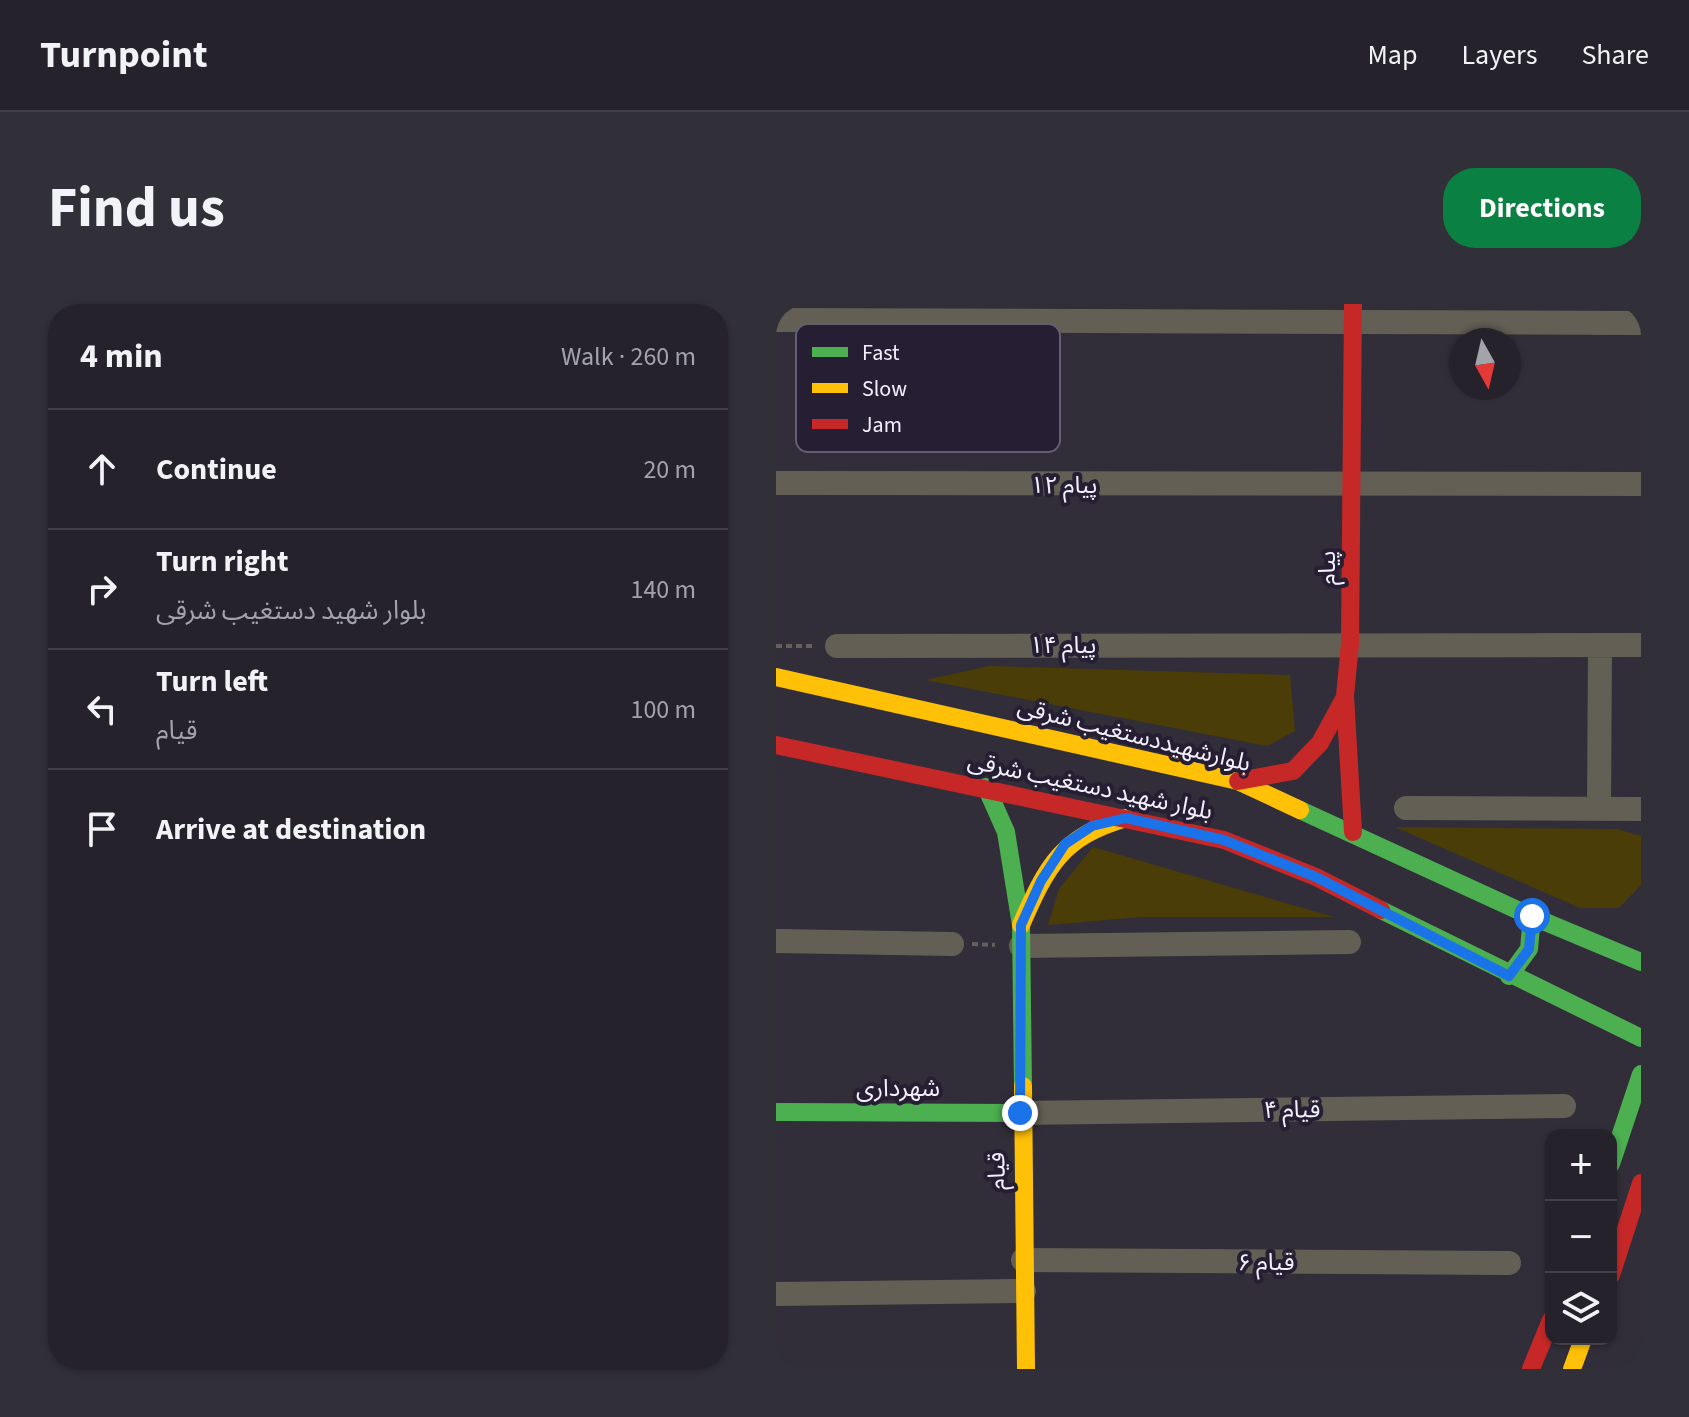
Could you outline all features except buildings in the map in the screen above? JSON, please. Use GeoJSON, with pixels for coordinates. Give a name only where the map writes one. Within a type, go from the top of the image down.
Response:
{"type":"FeatureCollection","features":[{"type":"Feature","properties":{"kind":"main road","name":"پیام"},"geometry":{"type":"LineString","coordinates":[[1353,313],[1350,644],[1345,696],[1353,832]]}},
{"type":"Feature","properties":{"kind":"main road","name":"بلوارشهیددستغیب شرقی"},"geometry":{"type":"LineString","coordinates":[[776,677],[1238,781],[1532,916],[1641,962]]}},
{"type":"Feature","properties":{"kind":"main road"},"geometry":{"type":"LineString","coordinates":[[1238,781],[1293,771],[1320,743],[1345,696]]}},
{"type":"Feature","properties":{"kind":"main road","name":"بلوار شهید دستغیب شرقی"},"geometry":{"type":"LineString","coordinates":[[776,745],[986,787],[1224,840],[1316,877],[1509,976],[1641,1039]]}},
{"type":"Feature","properties":{"kind":"main road","name":"قیام"},"geometry":{"type":"LineString","coordinates":[[986,787],[1006,832],[1021,935],[1020,1113],[1026,1369]]}},
{"type":"Feature","properties":{"kind":"main road","name":"قیام"},"geometry":{"type":"LineString","coordinates":[[1021,935],[1041,881],[1065,844],[1092,826],[1126,818]]}},
{"type":"Feature","properties":{"kind":"main road"},"geometry":{"type":"LineString","coordinates":[[1509,976],[1529,949],[1532,916]]}},
{"type":"Feature","properties":{"kind":"main road"},"geometry":{"type":"LineString","coordinates":[[1641,1031],[1641,1039]]}},
{"type":"Feature","properties":{"kind":"main road"},"geometry":{"type":"LineString","coordinates":[[1617,1146],[1641,1074]]}},
{"type":"Feature","properties":{"kind":"main road","name":"شهرداری"},"geometry":{"type":"LineString","coordinates":[[776,1112],[1020,1113]]}},
{"type":"Feature","properties":{"kind":"main road"},"geometry":{"type":"LineString","coordinates":[[1617,1258],[1641,1183]]}},
{"type":"Feature","properties":{"kind":"main road"},"geometry":{"type":"LineString","coordinates":[[1617,1265],[1641,1235]]}},
{"type":"Feature","properties":{"kind":"main road"},"geometry":{"type":"LineString","coordinates":[[1531,1369],[1545,1335]]}},
{"type":"Feature","properties":{"kind":"main road"},"geometry":{"type":"LineString","coordinates":[[1572,1369],[1581,1345]]}},
{"type":"Feature","properties":{"kind":"street"},"geometry":{"type":"LineString","coordinates":[[776,320],[1353,313],[1641,323]]}},
{"type":"Feature","properties":{"kind":"street","name":"پیام ۱۲"},"geometry":{"type":"LineString","coordinates":[[776,483],[1641,484]]}},
{"type":"Feature","properties":{"kind":"street"},"geometry":{"type":"LineString","coordinates":[[1599,808],[1600,645]]}},
{"type":"Feature","properties":{"kind":"street","name":"پیام ۱۴"},"geometry":{"type":"LineString","coordinates":[[837,646],[1641,645]]}},
{"type":"Feature","properties":{"kind":"street"},"geometry":{"type":"LineString","coordinates":[[1406,808],[1641,809]]}},
{"type":"Feature","properties":{"kind":"street"},"geometry":{"type":"LineString","coordinates":[[1021,935],[1349,942]]}},
{"type":"Feature","properties":{"kind":"street"},"geometry":{"type":"LineString","coordinates":[[776,941],[952,944]]}},
{"type":"Feature","properties":{"kind":"street","name":"قیام ۴"},"geometry":{"type":"LineString","coordinates":[[1020,1113],[1564,1106]]}},
{"type":"Feature","properties":{"kind":"street","name":"قیام ۶"},"geometry":{"type":"LineString","coordinates":[[1023,1260],[1509,1263]]}},
{"type":"Feature","properties":{"kind":"street"},"geometry":{"type":"LineString","coordinates":[[776,1294],[1024,1291]]}},
{"type":"Feature","properties":{"kind":"path"},"geometry":{"type":"LineString","coordinates":[[776,646],[837,646]]}},
{"type":"Feature","properties":{"kind":"path"},"geometry":{"type":"LineString","coordinates":[[952,944],[1021,935]]}},
{"type":"Feature","properties":{"kind":"shaded area"},"geometry":{"type":"Polygon","coordinates":[[[989,666],[1290,675],[1295,731],[1267,746],[925,680],[989,666]]]}},
{"type":"Feature","properties":{"kind":"shaded area"},"geometry":{"type":"Polygon","coordinates":[[[1395,827],[1617,829],[1641,836],[1641,885],[1619,908],[1580,908],[1395,827]]]}},
{"type":"Feature","properties":{"kind":"shaded area"},"geometry":{"type":"Polygon","coordinates":[[[1093,847],[1334,917],[1141,917],[1048,925],[1059,889],[1093,847]]]}},
{"type":"Feature","properties":{"kind":"traffic: fast"},"geometry":{"type":"LineString","coordinates":[[986,787],[1006,832],[1021,925],[1023,1086]]}},
{"type":"Feature","properties":{"kind":"traffic: fast"},"geometry":{"type":"LineString","coordinates":[[1300,810],[1524,913],[1641,962]]}},
{"type":"Feature","properties":{"kind":"traffic: fast"},"geometry":{"type":"LineString","coordinates":[[1381,910],[1641,1038]]}},
{"type":"Feature","properties":{"kind":"traffic: fast"},"geometry":{"type":"LineString","coordinates":[[1509,976],[1529,949],[1532,916]]}},
{"type":"Feature","properties":{"kind":"traffic: fast"},"geometry":{"type":"LineString","coordinates":[[1617,1146],[1641,1074]]}},
{"type":"Feature","properties":{"kind":"traffic: fast"},"geometry":{"type":"LineString","coordinates":[[776,1112],[1020,1113]]}},
{"type":"Feature","properties":{"kind":"traffic: slow"},"geometry":{"type":"LineString","coordinates":[[776,677],[1238,781],[1300,810]]}},
{"type":"Feature","properties":{"kind":"traffic: slow"},"geometry":{"type":"LineString","coordinates":[[1021,925],[1039,886],[1059,856],[1086,834],[1126,818]]}},
{"type":"Feature","properties":{"kind":"traffic: slow"},"geometry":{"type":"LineString","coordinates":[[1023,1086],[1026,1369]]}},
{"type":"Feature","properties":{"kind":"traffic: slow"},"geometry":{"type":"LineString","coordinates":[[1572,1369],[1581,1345]]}},
{"type":"Feature","properties":{"kind":"traffic: jam"},"geometry":{"type":"LineString","coordinates":[[1353,304],[1350,644],[1345,696],[1353,832]]}},
{"type":"Feature","properties":{"kind":"traffic: jam"},"geometry":{"type":"LineString","coordinates":[[1238,781],[1293,771],[1320,743],[1345,697]]}},
{"type":"Feature","properties":{"kind":"traffic: jam"},"geometry":{"type":"LineString","coordinates":[[776,745],[1224,840],[1316,877],[1381,910]]}},
{"type":"Feature","properties":{"kind":"traffic: jam"},"geometry":{"type":"LineString","coordinates":[[1612,1273],[1641,1183]]}},
{"type":"Feature","properties":{"kind":"traffic: jam"},"geometry":{"type":"LineString","coordinates":[[1531,1369],[1545,1335]]}},
{"type":"Feature","properties":{"kind":"route"},"geometry":{"type":"LineString","coordinates":[[1020,1113],[1021,925],[1041,881],[1065,844],[1092,826],[1126,818],[1224,840],[1316,877],[1509,976],[1521,964],[1529,949],[1533,933],[1532,916]]}}]}
